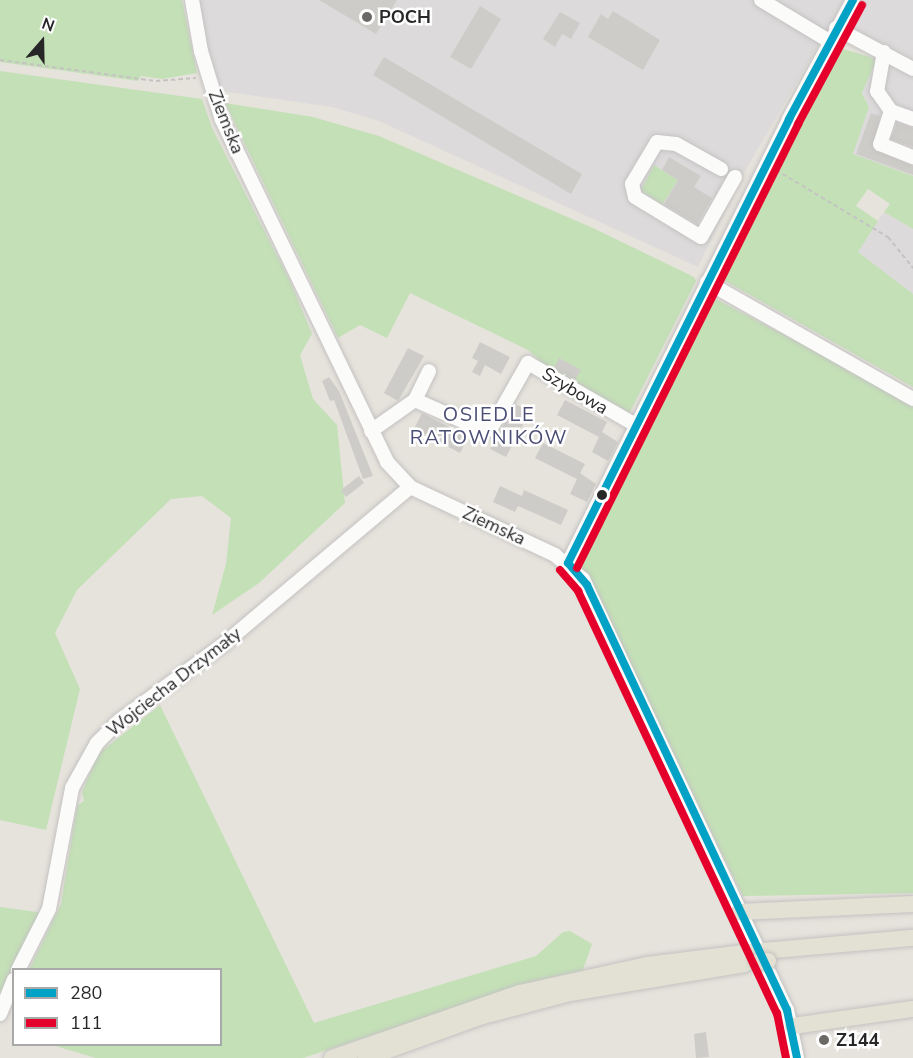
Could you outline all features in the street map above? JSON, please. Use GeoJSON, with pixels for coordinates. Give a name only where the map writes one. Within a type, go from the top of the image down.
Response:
{"type":"FeatureCollection","features":[{"type":"Feature","properties":{"kind":"main road"},"geometry":{"type":"LineString","coordinates":[[739,912],[913,904]]}},
{"type":"Feature","properties":{"kind":"main road"},"geometry":{"type":"LineString","coordinates":[[366,1058],[479,1017],[570,993],[760,956],[913,938]]}},
{"type":"Feature","properties":{"kind":"main road"},"geometry":{"type":"LineString","coordinates":[[332,1058],[519,993],[647,965],[760,956],[913,949]]}},
{"type":"Feature","properties":{"kind":"main road"},"geometry":{"type":"LineString","coordinates":[[793,1026],[913,1009]]}},
{"type":"Feature","properties":{"kind":"street","name":"Ziemska"},"geometry":{"type":"LineString","coordinates":[[192,0],[208,75],[222,120],[371,431],[395,474],[410,487],[568,563],[586,585],[793,1026],[797,1058]]}},
{"type":"Feature","properties":{"kind":"street"},"geometry":{"type":"LineString","coordinates":[[761,0],[836,30],[884,52],[913,69]]}},
{"type":"Feature","properties":{"kind":"street"},"geometry":{"type":"LineString","coordinates":[[568,563],[766,164],[853,0]]}},
{"type":"Feature","properties":{"kind":"street"},"geometry":{"type":"LineString","coordinates":[[884,52],[877,91],[891,111],[913,119]]}},
{"type":"Feature","properties":{"kind":"street"},"geometry":{"type":"LineString","coordinates":[[891,111],[880,144],[913,157]]}},
{"type":"Feature","properties":{"kind":"street"},"geometry":{"type":"LineString","coordinates":[[721,169],[676,144],[657,142],[632,184],[635,198],[701,237],[735,177]]}},
{"type":"Feature","properties":{"kind":"street"},"geometry":{"type":"LineString","coordinates":[[707,282],[913,399]]}},
{"type":"Feature","properties":{"kind":"street","name":"Szybowa"},"geometry":{"type":"LineString","coordinates":[[415,400],[485,431],[491,428],[528,363],[636,425]]}},
{"type":"Feature","properties":{"kind":"street"},"geometry":{"type":"LineString","coordinates":[[371,431],[415,400],[429,371]]}},
{"type":"Feature","properties":{"kind":"street","name":"Wojciecha Drzymały"},"geometry":{"type":"LineString","coordinates":[[19,968],[49,909],[72,788],[97,743],[119,721],[225,644],[410,487]]}},
{"type":"Feature","properties":{"kind":"street"},"geometry":{"type":"LineString","coordinates":[[0,1014],[12,985]]}},
{"type":"Feature","properties":{"kind":"path"},"geometry":{"type":"LineString","coordinates":[[0,60],[156,81],[208,75]]}},
{"type":"Feature","properties":{"kind":"path"},"geometry":{"type":"LineString","coordinates":[[766,164],[888,237],[913,268]]}},
{"type":"Feature","properties":{"kind":"shaded area"},"geometry":{"type":"Polygon","coordinates":[[[198,0],[913,0],[913,59],[849,26],[850,13],[840,8],[745,171],[698,267],[379,121],[332,107],[221,91],[198,17],[198,0]]]}},
{"type":"Feature","properties":{"kind":"shaded area"},"geometry":{"type":"Polygon","coordinates":[[[877,59],[913,76],[913,176],[852,154],[869,107],[862,93],[877,59]]]}},
{"type":"Feature","properties":{"kind":"shaded area"},"geometry":{"type":"Polygon","coordinates":[[[884,212],[913,229],[913,294],[857,252],[884,212]]]}},
{"type":"Feature","properties":{"kind":"green space"},"geometry":{"type":"Polygon","coordinates":[[[0,0],[182,0],[197,73],[162,79],[141,76],[138,81],[0,62],[0,0]]]}},
{"type":"Feature","properties":{"kind":"green space"},"geometry":{"type":"Polygon","coordinates":[[[843,49],[877,59],[862,93],[869,107],[853,154],[913,176],[913,229],[884,212],[890,204],[868,189],[856,206],[878,221],[858,252],[913,294],[913,387],[720,278],[830,54],[837,58],[843,49]]]}},
{"type":"Feature","properties":{"kind":"green space"},"geometry":{"type":"Polygon","coordinates":[[[0,71],[202,99],[212,128],[291,283],[312,334],[300,355],[313,399],[337,425],[345,503],[259,583],[212,615],[226,564],[231,518],[202,496],[171,499],[77,590],[55,633],[80,689],[46,830],[0,820],[0,71]]]}},
{"type":"Feature","properties":{"kind":"green space"},"geometry":{"type":"Polygon","coordinates":[[[225,103],[313,117],[379,136],[593,228],[694,277],[696,281],[629,414],[549,369],[528,350],[410,293],[387,338],[360,325],[338,338],[225,103]]]}},
{"type":"Feature","properties":{"kind":"green space"},"geometry":{"type":"Polygon","coordinates":[[[654,165],[678,180],[662,205],[641,190],[654,165]]]}},
{"type":"Feature","properties":{"kind":"green space"},"geometry":{"type":"Polygon","coordinates":[[[710,296],[913,402],[913,893],[743,896],[578,564],[710,296]]]}},
{"type":"Feature","properties":{"kind":"green space"},"geometry":{"type":"Polygon","coordinates":[[[160,705],[314,1023],[536,956],[563,932],[570,931],[592,944],[583,970],[534,981],[303,1058],[96,1058],[55,1046],[222,1046],[222,968],[30,968],[61,904],[77,806],[84,801],[82,792],[98,754],[160,705]]]}},
{"type":"Feature","properties":{"kind":"green space"},"geometry":{"type":"Polygon","coordinates":[[[0,907],[44,913],[16,968],[12,968],[12,976],[0,999],[0,907]]]}},
{"type":"Feature","properties":{"kind":"building","name":"POCH"},"geometry":{"type":"Polygon","coordinates":[[[319,0],[397,0],[376,34],[319,0]]]}},
{"type":"Feature","properties":{"kind":"building"},"geometry":{"type":"Polygon","coordinates":[[[480,6],[501,19],[471,69],[450,57],[480,6]]]}},
{"type":"Feature","properties":{"kind":"building"},"geometry":{"type":"Polygon","coordinates":[[[613,11],[660,40],[643,70],[588,37],[601,14],[608,19],[613,11]]]}},
{"type":"Feature","properties":{"kind":"building"},"geometry":{"type":"Polygon","coordinates":[[[560,12],[580,23],[571,39],[562,34],[555,47],[543,39],[560,12]]]}},
{"type":"Feature","properties":{"kind":"building"},"geometry":{"type":"Polygon","coordinates":[[[384,57],[582,174],[571,194],[373,75],[384,57]]]}},
{"type":"Feature","properties":{"kind":"building"},"geometry":{"type":"Polygon","coordinates":[[[871,113],[880,116],[873,149],[913,166],[913,175],[856,154],[871,113]]]}},
{"type":"Feature","properties":{"kind":"building"},"geometry":{"type":"Polygon","coordinates":[[[897,123],[913,128],[913,147],[891,139],[897,123]]]}},
{"type":"Feature","properties":{"kind":"building"},"geometry":{"type":"Polygon","coordinates":[[[669,157],[701,176],[694,187],[712,198],[697,224],[664,204],[678,180],[662,170],[669,157]]]}},
{"type":"Feature","properties":{"kind":"building"},"geometry":{"type":"Polygon","coordinates":[[[480,342],[510,357],[501,374],[485,365],[480,376],[472,372],[478,361],[472,358],[480,342]]]}},
{"type":"Feature","properties":{"kind":"building"},"geometry":{"type":"Polygon","coordinates":[[[408,348],[424,356],[398,401],[384,393],[408,348]]]}},
{"type":"Feature","properties":{"kind":"building"},"geometry":{"type":"Polygon","coordinates":[[[559,358],[581,370],[575,380],[554,368],[559,358]]]}},
{"type":"Feature","properties":{"kind":"building"},"geometry":{"type":"Polygon","coordinates":[[[329,377],[339,391],[373,476],[363,479],[334,400],[330,401],[322,381],[329,377]]]}},
{"type":"Feature","properties":{"kind":"building"},"geometry":{"type":"Polygon","coordinates":[[[565,400],[607,422],[602,432],[618,442],[608,461],[592,452],[599,437],[557,415],[565,400]]]}},
{"type":"Feature","properties":{"kind":"building"},"geometry":{"type":"Polygon","coordinates":[[[515,404],[530,411],[506,457],[490,449],[515,404]]]}},
{"type":"Feature","properties":{"kind":"building"},"geometry":{"type":"Polygon","coordinates":[[[422,413],[468,437],[460,453],[414,429],[422,413]]]}},
{"type":"Feature","properties":{"kind":"building"},"geometry":{"type":"Polygon","coordinates":[[[543,443],[585,464],[580,473],[596,484],[587,502],[570,494],[577,479],[535,458],[543,443]]]}},
{"type":"Feature","properties":{"kind":"building"},"geometry":{"type":"Polygon","coordinates":[[[359,476],[364,483],[346,497],[341,490],[359,476]]]}},
{"type":"Feature","properties":{"kind":"building"},"geometry":{"type":"Polygon","coordinates":[[[500,486],[522,496],[524,490],[568,510],[561,525],[518,506],[515,512],[493,502],[500,486]]]}},
{"type":"Feature","properties":{"kind":"building"},"geometry":{"type":"Polygon","coordinates":[[[706,1032],[709,1057],[696,1058],[694,1034],[706,1032]]]}},
{"type":"Feature","properties":{"kind":"transit line","name":"280"},"geometry":{"type":"LineString","coordinates":[[568,563],[789,119],[853,0]]}},
{"type":"Feature","properties":{"kind":"transit line","name":"111"},"geometry":{"type":"LineString","coordinates":[[577,568],[798,124],[862,5]]}},
{"type":"Feature","properties":{"kind":"transit line","name":"280"},"geometry":{"type":"LineString","coordinates":[[568,563],[587,585],[787,1010],[797,1058]]}},
{"type":"Feature","properties":{"kind":"transit line","name":"111"},"geometry":{"type":"LineString","coordinates":[[560,570],[578,591],[777,1013],[786,1058]]}},
{"type":"Feature","properties":{"kind":"place","name":"POCH"},"geometry":{"type":"Point","coordinates":[367,17]}},
{"type":"Feature","properties":{"kind":"place","name":"Z144"},"geometry":{"type":"Point","coordinates":[824,1040]}},
{"type":"Feature","properties":{"kind":"district","name":"OSIEDLE RATOWNIKÓW"},"geometry":{"type":"Point","coordinates":[489,426]}}]}
